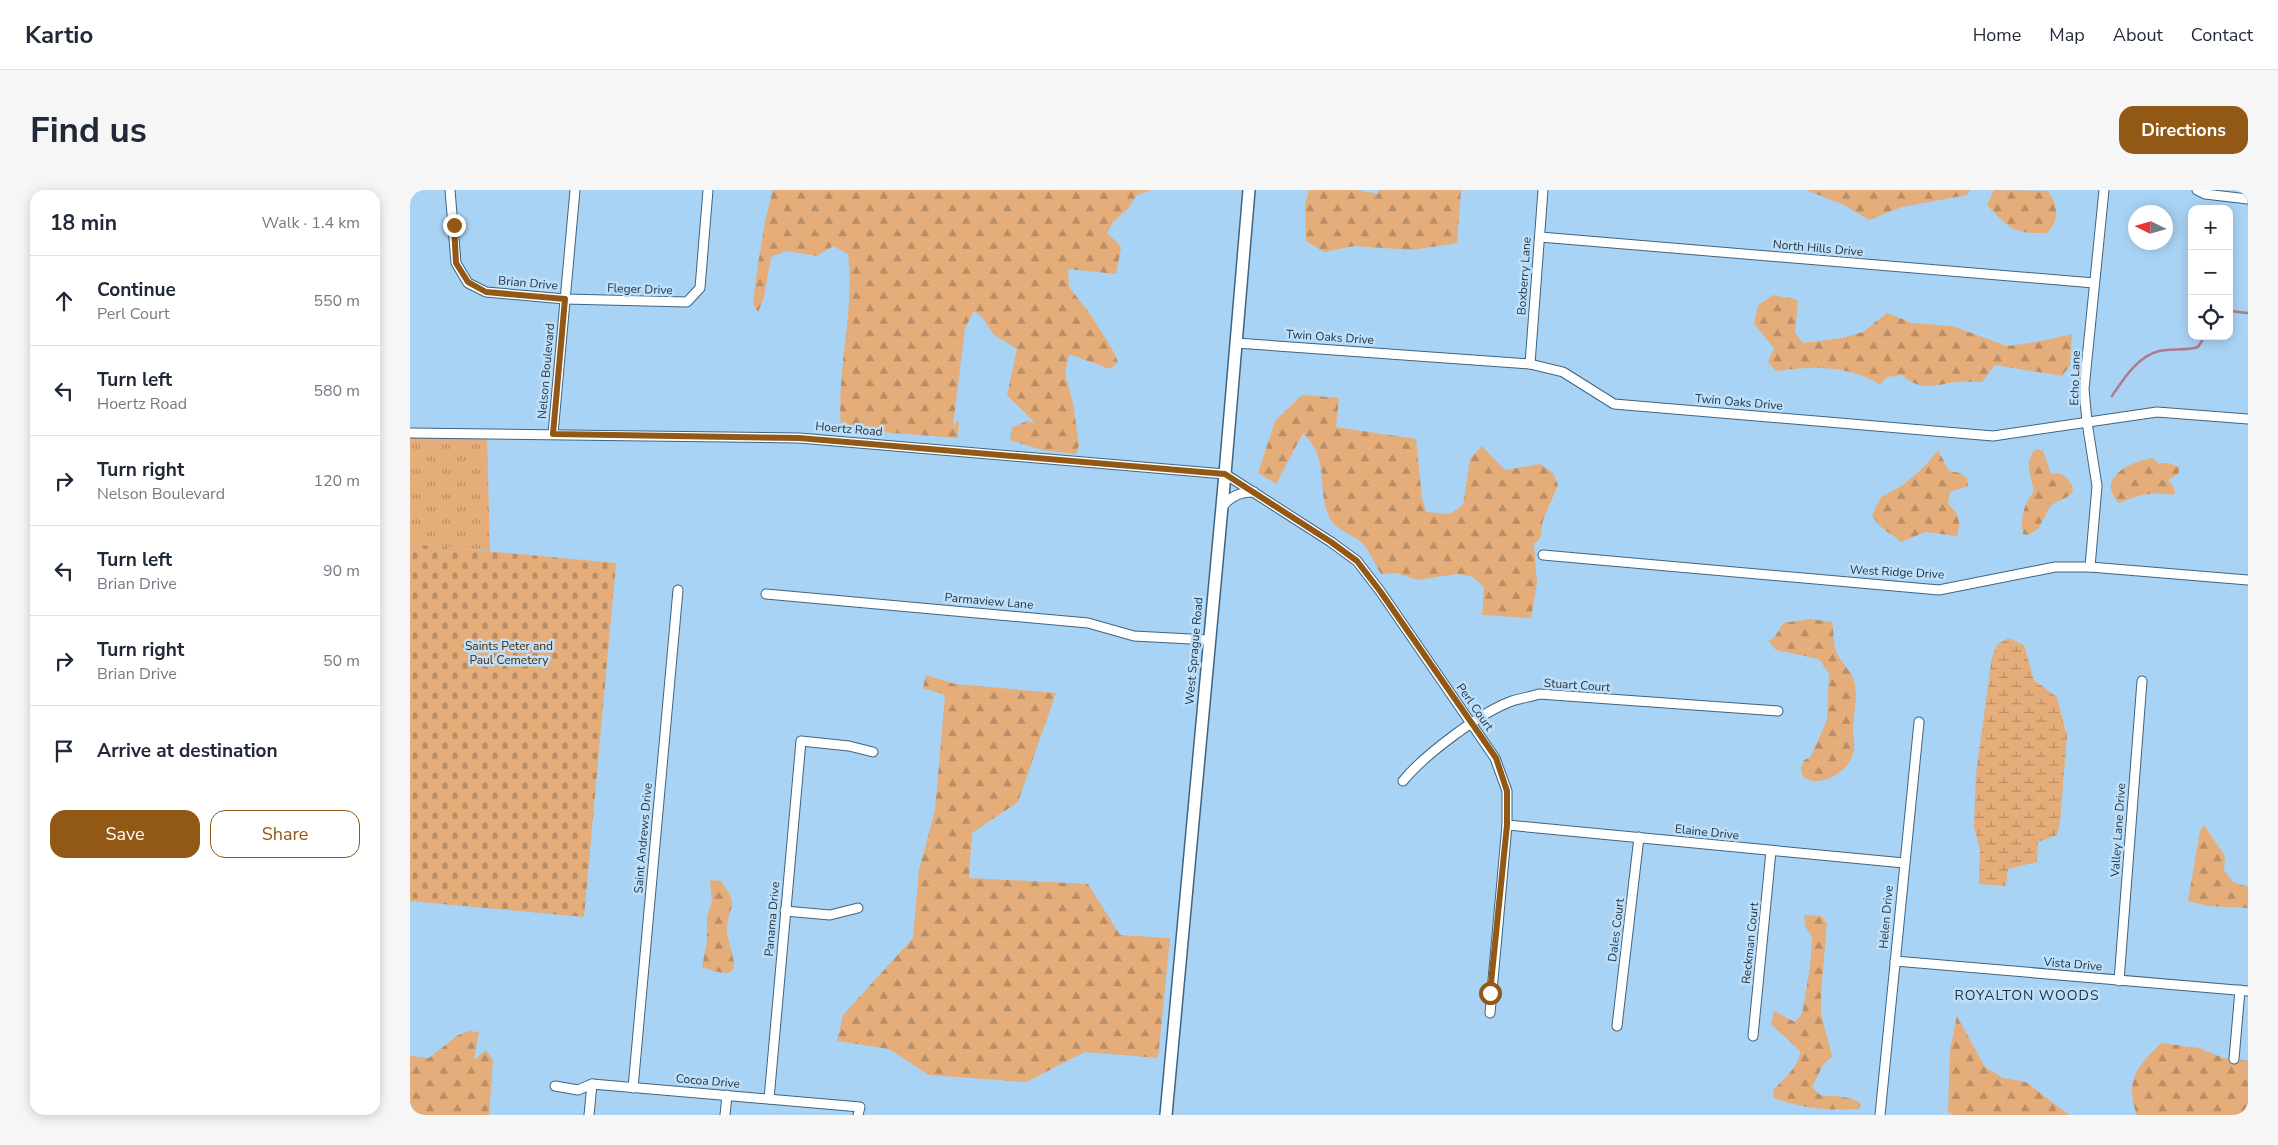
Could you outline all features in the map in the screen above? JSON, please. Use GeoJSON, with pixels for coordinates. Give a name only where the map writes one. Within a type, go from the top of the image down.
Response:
{"type":"FeatureCollection","features":[{"type":"Feature","properties":{"kind":"street","name":"Brian Drive"},"geometry":{"type":"LineString","coordinates":[[450,190],[456,263],[468,282],[486,292],[565,299]]}},
{"type":"Feature","properties":{"kind":"street","name":"Nelson Boulevard"},"geometry":{"type":"LineString","coordinates":[[553,434],[575,190]]}},
{"type":"Feature","properties":{"kind":"street","name":"Fleger Drive"},"geometry":{"type":"LineString","coordinates":[[565,299],[688,302],[700,288],[708,190]]}},
{"type":"Feature","properties":{"kind":"street","name":"West Sprague Road"},"geometry":{"type":"LineString","coordinates":[[1166,1115],[1222,508],[1249,190]]}},
{"type":"Feature","properties":{"kind":"street","name":"Boxberry Lane"},"geometry":{"type":"LineString","coordinates":[[1530,364],[1543,190]]}},
{"type":"Feature","properties":{"kind":"street","name":"Echo Lane"},"geometry":{"type":"LineString","coordinates":[[2090,567],[2097,486],[2084,389],[2104,190]]}},
{"type":"Feature","properties":{"kind":"street"},"geometry":{"type":"LineString","coordinates":[[2197,190],[2205,194],[2248,199]]}},
{"type":"Feature","properties":{"kind":"street","name":"North Hills Drive"},"geometry":{"type":"LineString","coordinates":[[1540,236],[2094,284]]}},
{"type":"Feature","properties":{"kind":"street","name":"Twin Oaks Drive"},"geometry":{"type":"LineString","coordinates":[[1236,343],[1530,364],[1564,372],[1614,404],[1993,436],[2157,412],[2248,419]]}},
{"type":"Feature","properties":{"kind":"street","name":"Hoertz Road"},"geometry":{"type":"LineString","coordinates":[[410,433],[799,438],[1225,474]]}},
{"type":"Feature","properties":{"kind":"street","name":"Perl Court"},"geometry":{"type":"LineString","coordinates":[[1225,474],[1331,542],[1357,561],[1496,758],[1507,791],[1507,825],[1490,1013]]}},
{"type":"Feature","properties":{"kind":"street"},"geometry":{"type":"LineString","coordinates":[[1222,508],[1228,499],[1237,494],[1254,492]]}},
{"type":"Feature","properties":{"kind":"street","name":"West Ridge Drive"},"geometry":{"type":"LineString","coordinates":[[1543,555],[1939,590],[2055,567],[2090,567],[2248,580]]}},
{"type":"Feature","properties":{"kind":"street","name":"Saint Andrews Drive"},"geometry":{"type":"LineString","coordinates":[[633,1088],[678,590]]}},
{"type":"Feature","properties":{"kind":"street","name":"Parmaview Lane"},"geometry":{"type":"LineString","coordinates":[[766,594],[1088,623],[1134,636],[1209,640]]}},
{"type":"Feature","properties":{"kind":"street","name":"Valley Lane Drive"},"geometry":{"type":"LineString","coordinates":[[2119,981],[2142,681]]}},
{"type":"Feature","properties":{"kind":"street","name":"Stuart Court"},"geometry":{"type":"LineString","coordinates":[[1403,781],[1414,768],[1472,724],[1511,702],[1539,694],[1778,711]]}},
{"type":"Feature","properties":{"kind":"street","name":"Helen Drive"},"geometry":{"type":"LineString","coordinates":[[1880,1115],[1919,722]]}},
{"type":"Feature","properties":{"kind":"street","name":"Panama Drive"},"geometry":{"type":"LineString","coordinates":[[769,1099],[801,741],[849,746],[873,752]]}},
{"type":"Feature","properties":{"kind":"street","name":"Elaine Drive"},"geometry":{"type":"LineString","coordinates":[[1507,825],[1904,863]]}},
{"type":"Feature","properties":{"kind":"street","name":"Dales Court"},"geometry":{"type":"LineString","coordinates":[[1617,1026],[1639,837]]}},
{"type":"Feature","properties":{"kind":"street","name":"Reckman Court"},"geometry":{"type":"LineString","coordinates":[[1753,1036],[1771,851]]}},
{"type":"Feature","properties":{"kind":"street"},"geometry":{"type":"LineString","coordinates":[[785,911],[830,915],[858,908]]}},
{"type":"Feature","properties":{"kind":"street","name":"Vista Drive"},"geometry":{"type":"LineString","coordinates":[[1895,961],[2244,991]]}},
{"type":"Feature","properties":{"kind":"street"},"geometry":{"type":"LineString","coordinates":[[2234,1059],[2244,991]]}},
{"type":"Feature","properties":{"kind":"street"},"geometry":{"type":"LineString","coordinates":[[590,1115],[592,1084]]}},
{"type":"Feature","properties":{"kind":"street","name":"Cocoa Drive"},"geometry":{"type":"LineString","coordinates":[[555,1086],[578,1090],[592,1084],[727,1095],[859,1111]]}},
{"type":"Feature","properties":{"kind":"street"},"geometry":{"type":"LineString","coordinates":[[725,1115],[727,1095]]}},
{"type":"Feature","properties":{"kind":"green space"},"geometry":{"type":"Polygon","coordinates":[[[773,190],[1151,190],[1136,196],[1129,208],[1113,222],[1107,234],[1121,248],[1116,274],[1068,269],[1069,287],[1090,314],[1111,347],[1118,362],[1110,369],[1069,354],[1065,374],[1073,403],[1079,445],[1076,454],[1042,450],[1010,440],[1012,428],[1026,421],[1035,423],[1007,395],[1017,349],[994,335],[982,317],[974,311],[965,328],[953,426],[959,420],[958,438],[841,429],[841,386],[848,320],[850,276],[848,254],[833,246],[817,256],[786,251],[771,257],[764,297],[758,312],[753,304],[757,271],[765,221],[773,190]]]}},
{"type":"Feature","properties":{"kind":"green space"},"geometry":{"type":"Polygon","coordinates":[[[1309,190],[1357,190],[1378,194],[1379,190],[1461,190],[1457,243],[1412,250],[1354,246],[1324,252],[1306,241],[1305,204],[1309,190]]]}},
{"type":"Feature","properties":{"kind":"green space"},"geometry":{"type":"Polygon","coordinates":[[[1806,190],[1970,190],[1967,195],[1902,207],[1869,220],[1844,205],[1806,190]]]}},
{"type":"Feature","properties":{"kind":"green space"},"geometry":{"type":"Polygon","coordinates":[[[1994,190],[2048,191],[2056,207],[2056,218],[2051,228],[2047,233],[2036,233],[2019,231],[2007,224],[1987,205],[1994,190]]]}},
{"type":"Feature","properties":{"kind":"green space"},"geometry":{"type":"Polygon","coordinates":[[[1773,295],[1798,300],[1795,333],[1803,343],[1842,338],[1863,332],[1887,313],[1912,323],[1952,326],[2007,346],[2037,342],[2072,334],[2070,365],[2062,376],[1995,365],[1982,382],[1961,382],[1929,386],[1916,384],[1902,375],[1887,377],[1880,385],[1869,378],[1844,370],[1802,368],[1776,371],[1768,362],[1774,348],[1754,324],[1758,305],[1773,295]]]}},
{"type":"Feature","properties":{"kind":"green space"},"geometry":{"type":"Polygon","coordinates":[[[1302,395],[1339,398],[1336,427],[1416,439],[1422,498],[1426,512],[1450,514],[1463,505],[1470,459],[1482,446],[1505,470],[1540,464],[1553,473],[1558,485],[1543,520],[1540,539],[1534,544],[1537,583],[1531,618],[1482,615],[1484,587],[1473,577],[1457,574],[1417,580],[1396,573],[1381,574],[1361,542],[1332,523],[1326,507],[1317,454],[1303,433],[1276,484],[1258,473],[1275,421],[1302,395]]]}},
{"type":"Feature","properties":{"kind":"green space"},"geometry":{"type":"Polygon","coordinates":[[[410,437],[487,438],[490,551],[410,544],[410,437]]]}},
{"type":"Feature","properties":{"kind":"green space"},"geometry":{"type":"Polygon","coordinates":[[[2036,449],[2043,451],[2051,474],[2065,476],[2073,488],[2072,493],[2067,497],[2051,505],[2038,529],[2028,535],[2023,534],[2023,516],[2025,506],[2034,491],[2029,464],[2032,454],[2036,449]]]}},
{"type":"Feature","properties":{"kind":"green space"},"geometry":{"type":"Polygon","coordinates":[[[1938,450],[1949,471],[1960,473],[1967,478],[1968,486],[1950,492],[1948,504],[1958,518],[1957,536],[1925,532],[1901,542],[1882,527],[1872,515],[1881,497],[1903,485],[1925,466],[1938,450]]]}},
{"type":"Feature","properties":{"kind":"green space"},"geometry":{"type":"Polygon","coordinates":[[[2153,458],[2158,463],[2169,463],[2180,468],[2178,474],[2168,480],[2174,487],[2175,493],[2172,495],[2145,494],[2119,503],[2113,494],[2111,486],[2113,479],[2126,467],[2153,458]]]}},
{"type":"Feature","properties":{"kind":"green space","name":"Saints Peter and Paul Cemetery"},"geometry":{"type":"Polygon","coordinates":[[[410,544],[616,563],[584,917],[410,901],[410,544]]]}},
{"type":"Feature","properties":{"kind":"green space"},"geometry":{"type":"Polygon","coordinates":[[[1810,619],[1832,622],[1836,652],[1853,677],[1856,691],[1853,731],[1854,750],[1849,762],[1841,771],[1831,777],[1811,781],[1804,777],[1801,770],[1804,760],[1810,758],[1827,720],[1829,674],[1819,659],[1776,650],[1768,641],[1774,638],[1783,623],[1810,619]]]}},
{"type":"Feature","properties":{"kind":"green space"},"geometry":{"type":"Polygon","coordinates":[[[2008,638],[2024,645],[2034,680],[2057,697],[2067,736],[2060,822],[2057,835],[2038,842],[2037,862],[2008,869],[2006,886],[1979,884],[1980,850],[1974,827],[1976,774],[1992,657],[1997,645],[2008,638]]]}},
{"type":"Feature","properties":{"kind":"green space"},"geometry":{"type":"Polygon","coordinates":[[[926,675],[955,684],[1056,693],[1018,802],[972,833],[969,878],[1088,884],[1120,935],[1170,938],[1158,1058],[1085,1052],[1026,1082],[929,1075],[889,1049],[837,1041],[843,1015],[913,938],[919,870],[935,810],[945,695],[923,688],[926,675]]]}},
{"type":"Feature","properties":{"kind":"green space"},"geometry":{"type":"Polygon","coordinates":[[[2204,825],[2225,856],[2224,870],[2233,882],[2248,887],[2248,908],[2207,906],[2188,901],[2200,831],[2204,825]]]}},
{"type":"Feature","properties":{"kind":"green space"},"geometry":{"type":"Polygon","coordinates":[[[710,880],[721,881],[732,901],[727,928],[734,964],[733,970],[728,973],[702,967],[707,941],[707,916],[712,901],[710,880]]]}},
{"type":"Feature","properties":{"kind":"green space"},"geometry":{"type":"Polygon","coordinates":[[[1804,915],[1821,916],[1827,923],[1821,1014],[1832,1056],[1823,1065],[1812,1087],[1820,1095],[1857,1101],[1861,1104],[1858,1109],[1836,1110],[1815,1108],[1774,1098],[1773,1090],[1797,1062],[1800,1051],[1771,1024],[1774,1011],[1795,1022],[1802,1014],[1810,967],[1812,937],[1806,928],[1804,915]]]}},
{"type":"Feature","properties":{"kind":"green space"},"geometry":{"type":"Polygon","coordinates":[[[1957,1016],[1985,1067],[2003,1078],[2026,1082],[2069,1115],[1954,1115],[1948,1112],[1950,1050],[1957,1016]]]}},
{"type":"Feature","properties":{"kind":"green space"},"geometry":{"type":"Polygon","coordinates":[[[469,1031],[479,1032],[474,1060],[486,1050],[493,1060],[489,1115],[410,1115],[410,1056],[429,1058],[458,1035],[469,1031]]]}},
{"type":"Feature","properties":{"kind":"green space"},"geometry":{"type":"Polygon","coordinates":[[[2161,1043],[2199,1048],[2223,1058],[2248,1061],[2248,1115],[2137,1115],[2132,1092],[2136,1074],[2146,1059],[2161,1043]]]}},
{"type":"Feature","properties":{"kind":"waterway"},"geometry":{"type":"LineString","coordinates":[[2233,311],[2248,313]]}},
{"type":"Feature","properties":{"kind":"waterway"},"geometry":{"type":"LineString","coordinates":[[2112,396],[2121,382],[2144,358],[2159,351],[2198,347],[2202,340]]}},
{"type":"Feature","properties":{"kind":"district","name":"ROYALTON WOODS"},"geometry":{"type":"Point","coordinates":[2027,995]}},
{"type":"Feature","properties":{"kind":"route"},"geometry":{"type":"LineString","coordinates":[[454,225],[456,263],[468,282],[486,292],[565,299],[553,434],[799,438],[1225,474],[1331,542],[1357,561],[1496,758],[1507,791],[1507,825],[1490,993]]}}]}
